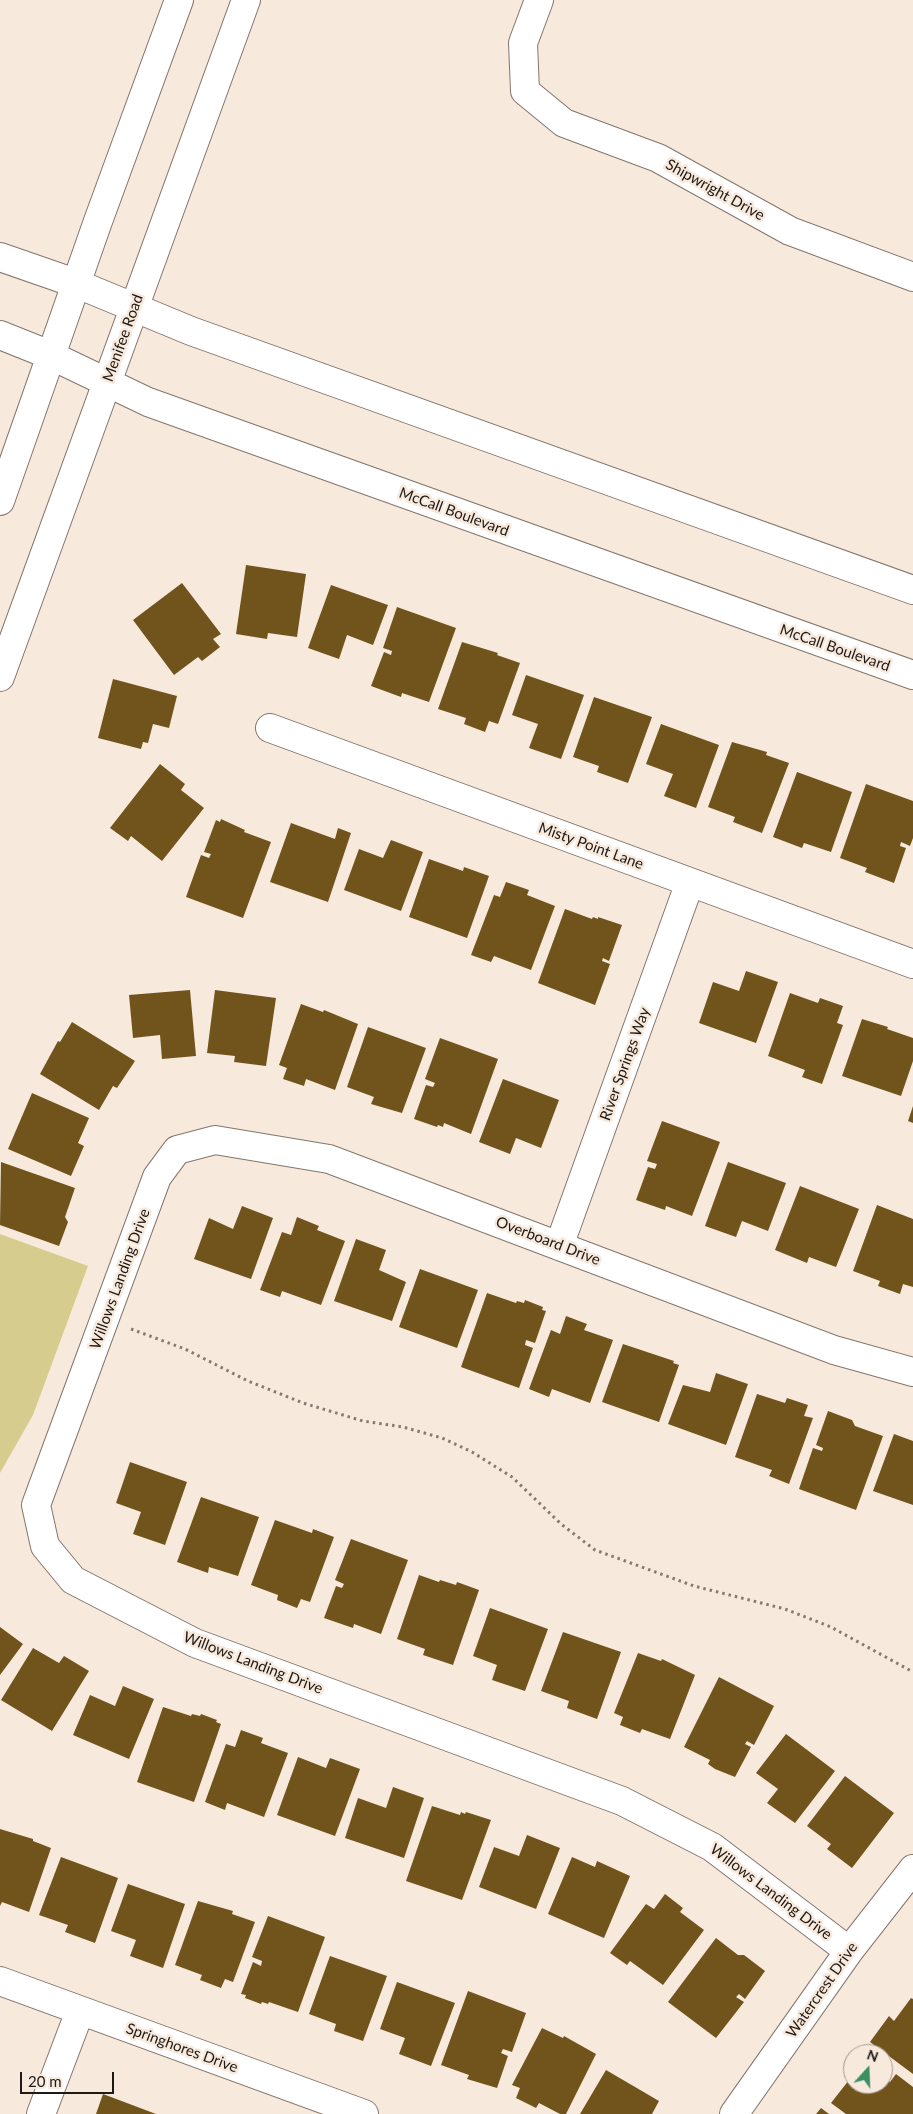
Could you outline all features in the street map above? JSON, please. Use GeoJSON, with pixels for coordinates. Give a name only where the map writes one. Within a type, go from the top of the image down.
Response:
{"type":"FeatureCollection","features":[{"type":"Feature","properties":{"kind":"street"},"geometry":{"type":"LineString","coordinates":[[0,501],[75,284],[179,0]]}},
{"type":"Feature","properties":{"kind":"street","name":"Menifee Road"},"geometry":{"type":"LineString","coordinates":[[0,677],[246,0]]}},
{"type":"Feature","properties":{"kind":"street","name":"Shipwright Drive"},"geometry":{"type":"LineString","coordinates":[[539,0],[524,43],[526,91],[564,124],[658,158],[790,231],[913,277]]}},
{"type":"Feature","properties":{"kind":"street"},"geometry":{"type":"LineString","coordinates":[[0,257],[135,307],[192,331],[913,590]]}},
{"type":"Feature","properties":{"kind":"street","name":"McCall Boulevard"},"geometry":{"type":"LineString","coordinates":[[0,335],[50,355],[148,402],[913,675]]}},
{"type":"Feature","properties":{"kind":"street","name":"Misty Point Lane"},"geometry":{"type":"LineString","coordinates":[[270,728],[913,964]]}},
{"type":"Feature","properties":{"kind":"street","name":"River Springs Way"},"geometry":{"type":"LineString","coordinates":[[559,1246],[690,882]]}},
{"type":"Feature","properties":{"kind":"street","name":"Overboard Drive"},"geometry":{"type":"LineString","coordinates":[[177,1150],[215,1140],[329,1159],[834,1350],[913,1372]]}},
{"type":"Feature","properties":{"kind":"street","name":"Willows Landing Drive"},"geometry":{"type":"LineString","coordinates":[[177,1150],[157,1177],[36,1505],[45,1546],[73,1580],[195,1643],[622,1801],[712,1846],[849,1951]]}},
{"type":"Feature","properties":{"kind":"street","name":"Watercrest Drive"},"geometry":{"type":"LineString","coordinates":[[734,2114],[849,1951],[913,1869]]}},
{"type":"Feature","properties":{"kind":"street","name":"Springhores Drive"},"geometry":{"type":"LineString","coordinates":[[0,1981],[80,2012],[364,2114]]}},
{"type":"Feature","properties":{"kind":"street"},"geometry":{"type":"LineString","coordinates":[[41,2114],[80,2012]]}},
{"type":"Feature","properties":{"kind":"path"},"geometry":{"type":"LineString","coordinates":[[104,1320],[185,1348],[211,1364],[248,1382],[303,1403],[362,1421],[403,1427],[442,1438],[472,1452],[512,1477],[561,1524],[595,1550],[694,1586],[794,1612],[831,1626],[913,1672]]}},
{"type":"Feature","properties":{"kind":"shaded area"},"geometry":{"type":"Polygon","coordinates":[[[0,1234],[88,1266],[33,1415],[0,1473],[0,1234]]]}},
{"type":"Feature","properties":{"kind":"building"},"geometry":{"type":"Polygon","coordinates":[[[246,565],[306,574],[297,637],[268,633],[267,639],[236,634],[246,565]]]}},
{"type":"Feature","properties":{"kind":"building"},"geometry":{"type":"Polygon","coordinates":[[[182,583],[221,634],[213,639],[220,647],[202,661],[198,657],[174,675],[133,620],[182,583]]]}},
{"type":"Feature","properties":{"kind":"building"},"geometry":{"type":"Polygon","coordinates":[[[331,585],[388,605],[373,645],[347,635],[339,659],[308,648],[331,585]]]}},
{"type":"Feature","properties":{"kind":"building"},"geometry":{"type":"Polygon","coordinates":[[[397,607],[456,628],[429,702],[402,693],[401,697],[371,686],[384,652],[391,655],[392,651],[383,648],[397,607]]]}},
{"type":"Feature","properties":{"kind":"building"},"geometry":{"type":"Polygon","coordinates":[[[462,642],[498,653],[497,655],[520,663],[498,724],[489,721],[485,732],[464,724],[466,718],[438,709],[462,642]]]}},
{"type":"Feature","properties":{"kind":"building"},"geometry":{"type":"Polygon","coordinates":[[[526,675],[584,695],[561,759],[529,748],[538,724],[512,715],[526,675]]]}},
{"type":"Feature","properties":{"kind":"building"},"geometry":{"type":"Polygon","coordinates":[[[113,679],[177,696],[169,728],[153,724],[148,743],[143,742],[141,749],[98,738],[113,679]]]}},
{"type":"Feature","properties":{"kind":"building"},"geometry":{"type":"Polygon","coordinates":[[[594,697],[652,717],[628,783],[597,772],[599,766],[573,757],[594,697]]]}},
{"type":"Feature","properties":{"kind":"building"},"geometry":{"type":"Polygon","coordinates":[[[661,724],[719,745],[696,808],[664,796],[673,774],[646,764],[661,724]]]}},
{"type":"Feature","properties":{"kind":"building"},"geometry":{"type":"Polygon","coordinates":[[[732,742],[767,752],[766,755],[789,763],[762,833],[733,822],[735,817],[708,807],[732,742]]]}},
{"type":"Feature","properties":{"kind":"building"},"geometry":{"type":"Polygon","coordinates":[[[160,764],[185,784],[181,790],[204,808],[162,861],[131,836],[128,841],[110,828],[160,764]]]}},
{"type":"Feature","properties":{"kind":"building"},"geometry":{"type":"Polygon","coordinates":[[[797,772],[852,792],[831,852],[804,843],[802,848],[773,837],[797,772]]]}},
{"type":"Feature","properties":{"kind":"building"},"geometry":{"type":"Polygon","coordinates":[[[866,784],[913,801],[913,838],[910,846],[901,842],[900,846],[906,848],[894,883],[865,872],[867,868],[840,858],[866,784]]]}},
{"type":"Feature","properties":{"kind":"building"},"geometry":{"type":"Polygon","coordinates":[[[221,819],[245,830],[244,832],[271,842],[243,918],[186,897],[201,855],[209,858],[211,854],[204,852],[216,820],[220,822],[221,819]]]}},
{"type":"Feature","properties":{"kind":"building"},"geometry":{"type":"Polygon","coordinates":[[[291,823],[335,839],[338,828],[351,833],[328,902],[270,882],[291,823]]]}},
{"type":"Feature","properties":{"kind":"building"},"geometry":{"type":"Polygon","coordinates":[[[391,840],[423,852],[401,911],[344,890],[359,849],[383,858],[391,840]]]}},
{"type":"Feature","properties":{"kind":"building"},"geometry":{"type":"Polygon","coordinates":[[[429,859],[463,871],[464,867],[489,876],[467,938],[409,917],[429,859]]]}},
{"type":"Feature","properties":{"kind":"building"},"geometry":{"type":"Polygon","coordinates":[[[506,882],[529,890],[527,895],[555,906],[531,970],[494,956],[491,962],[471,955],[494,895],[500,897],[506,882]]]}},
{"type":"Feature","properties":{"kind":"building"},"geometry":{"type":"Polygon","coordinates":[[[565,909],[592,919],[593,917],[598,919],[598,917],[622,925],[609,961],[603,958],[602,961],[610,964],[595,1005],[538,983],[565,909]]]}},
{"type":"Feature","properties":{"kind":"building"},"geometry":{"type":"Polygon","coordinates":[[[746,971],[778,982],[756,1043],[699,1023],[713,982],[739,991],[746,971]]]}},
{"type":"Feature","properties":{"kind":"building"},"geometry":{"type":"Polygon","coordinates":[[[190,990],[196,1056],[162,1059],[160,1035],[133,1038],[129,995],[190,990]]]}},
{"type":"Feature","properties":{"kind":"building"},"geometry":{"type":"Polygon","coordinates":[[[215,990],[276,998],[266,1066],[234,1062],[235,1056],[207,1053],[215,990]]]}},
{"type":"Feature","properties":{"kind":"building"},"geometry":{"type":"Polygon","coordinates":[[[790,993],[818,1003],[820,998],[843,1006],[837,1023],[843,1025],[822,1084],[802,1077],[805,1070],[768,1056],[790,993]]]}},
{"type":"Feature","properties":{"kind":"building"},"geometry":{"type":"Polygon","coordinates":[[[301,1004],[323,1012],[324,1010],[358,1024],[335,1090],[306,1079],[304,1086],[283,1079],[287,1068],[279,1065],[301,1004]]]}},
{"type":"Feature","properties":{"kind":"building"},"geometry":{"type":"Polygon","coordinates":[[[862,1019],[888,1027],[887,1029],[913,1038],[913,1061],[901,1096],[842,1076],[862,1019]]]}},
{"type":"Feature","properties":{"kind":"building"},"geometry":{"type":"Polygon","coordinates":[[[72,1022],[135,1061],[117,1088],[113,1086],[99,1110],[40,1074],[58,1041],[60,1042],[72,1022]]]}},
{"type":"Feature","properties":{"kind":"building"},"geometry":{"type":"Polygon","coordinates":[[[368,1027],[426,1048],[402,1113],[371,1104],[374,1097],[347,1087],[368,1027]]]}},
{"type":"Feature","properties":{"kind":"building"},"geometry":{"type":"Polygon","coordinates":[[[440,1038],[498,1059],[471,1134],[444,1123],[443,1127],[438,1125],[437,1127],[414,1119],[426,1085],[433,1087],[435,1083],[425,1079],[440,1038]]]}},
{"type":"Feature","properties":{"kind":"building"},"geometry":{"type":"Polygon","coordinates":[[[503,1079],[559,1100],[541,1148],[516,1138],[510,1154],[479,1142],[503,1079]]]}},
{"type":"Feature","properties":{"kind":"building"},"geometry":{"type":"Polygon","coordinates":[[[32,1093],[89,1118],[78,1143],[84,1146],[71,1176],[8,1149],[32,1093]]]}},
{"type":"Feature","properties":{"kind":"building"},"geometry":{"type":"Polygon","coordinates":[[[913,1106],[913,1123],[908,1121],[913,1106]]]}},
{"type":"Feature","properties":{"kind":"building"},"geometry":{"type":"Polygon","coordinates":[[[662,1121],[720,1142],[692,1216],[666,1206],[665,1210],[636,1200],[648,1167],[655,1169],[657,1164],[647,1161],[662,1121]]]}},
{"type":"Feature","properties":{"kind":"building"},"geometry":{"type":"Polygon","coordinates":[[[1,1162],[75,1188],[65,1217],[68,1222],[59,1246],[0,1225],[1,1162]]]}},
{"type":"Feature","properties":{"kind":"building"},"geometry":{"type":"Polygon","coordinates":[[[728,1162],[786,1183],[768,1231],[742,1221],[736,1237],[705,1226],[728,1162]]]}},
{"type":"Feature","properties":{"kind":"building"},"geometry":{"type":"Polygon","coordinates":[[[800,1186],[859,1209],[836,1267],[809,1257],[807,1263],[775,1250],[800,1186]]]}},
{"type":"Feature","properties":{"kind":"building"},"geometry":{"type":"Polygon","coordinates":[[[877,1205],[913,1219],[913,1287],[903,1284],[900,1294],[878,1286],[880,1281],[853,1271],[877,1205]]]}},
{"type":"Feature","properties":{"kind":"building"},"geometry":{"type":"Polygon","coordinates":[[[242,1206],[273,1218],[251,1279],[194,1259],[209,1218],[233,1229],[242,1206]]]}},
{"type":"Feature","properties":{"kind":"building"},"geometry":{"type":"Polygon","coordinates":[[[297,1217],[319,1226],[317,1230],[345,1241],[321,1305],[282,1291],[280,1297],[260,1290],[282,1232],[291,1235],[297,1217]]]}},
{"type":"Feature","properties":{"kind":"building"},"geometry":{"type":"Polygon","coordinates":[[[356,1239],[386,1250],[379,1270],[406,1282],[392,1321],[334,1301],[356,1239]]]}},
{"type":"Feature","properties":{"kind":"building"},"geometry":{"type":"Polygon","coordinates":[[[420,1269],[478,1290],[457,1348],[399,1327],[420,1269]]]}},
{"type":"Feature","properties":{"kind":"building"},"geometry":{"type":"Polygon","coordinates":[[[487,1293],[516,1303],[517,1301],[524,1303],[525,1300],[543,1307],[542,1310],[546,1311],[535,1343],[526,1340],[525,1345],[533,1348],[519,1388],[461,1367],[487,1293]]]}},
{"type":"Feature","properties":{"kind":"building"},"geometry":{"type":"Polygon","coordinates":[[[566,1316],[587,1324],[584,1330],[613,1340],[590,1403],[552,1389],[549,1397],[529,1389],[551,1330],[560,1334],[566,1316]]]}},
{"type":"Feature","properties":{"kind":"building"},"geometry":{"type":"Polygon","coordinates":[[[623,1344],[674,1361],[673,1363],[679,1365],[659,1422],[602,1402],[623,1344]]]}},
{"type":"Feature","properties":{"kind":"building"},"geometry":{"type":"Polygon","coordinates":[[[716,1373],[748,1384],[726,1445],[668,1424],[683,1385],[710,1392],[716,1373]]]}},
{"type":"Feature","properties":{"kind":"building"},"geometry":{"type":"Polygon","coordinates":[[[757,1394],[785,1403],[787,1398],[808,1405],[804,1416],[813,1418],[789,1484],[769,1476],[772,1470],[735,1457],[757,1394]]]}},
{"type":"Feature","properties":{"kind":"building"},"geometry":{"type":"Polygon","coordinates":[[[828,1411],[852,1420],[855,1426],[883,1436],[856,1510],[799,1489],[813,1448],[822,1451],[823,1448],[816,1445],[828,1411]]]}},
{"type":"Feature","properties":{"kind":"building"},"geometry":{"type":"Polygon","coordinates":[[[894,1434],[913,1441],[913,1505],[873,1491],[894,1434]]]}},
{"type":"Feature","properties":{"kind":"building"},"geometry":{"type":"Polygon","coordinates":[[[130,1462],[187,1482],[165,1545],[133,1534],[141,1512],[116,1503],[130,1462]]]}},
{"type":"Feature","properties":{"kind":"building"},"geometry":{"type":"Polygon","coordinates":[[[201,1497],[259,1517],[238,1576],[209,1567],[208,1573],[177,1562],[201,1497]]]}},
{"type":"Feature","properties":{"kind":"building"},"geometry":{"type":"Polygon","coordinates":[[[275,1520],[312,1533],[313,1529],[334,1537],[310,1602],[301,1599],[297,1608],[277,1600],[278,1595],[251,1585],[275,1520]]]}},
{"type":"Feature","properties":{"kind":"building"},"geometry":{"type":"Polygon","coordinates":[[[351,1539],[408,1560],[381,1634],[354,1624],[353,1628],[324,1618],[336,1586],[342,1588],[344,1584],[335,1580],[351,1539]]]}},
{"type":"Feature","properties":{"kind":"building"},"geometry":{"type":"Polygon","coordinates":[[[419,1575],[439,1582],[440,1580],[456,1585],[457,1582],[479,1590],[453,1665],[423,1655],[425,1649],[397,1639],[419,1575]]]}},
{"type":"Feature","properties":{"kind":"building"},"geometry":{"type":"Polygon","coordinates":[[[490,1608],[548,1629],[525,1691],[492,1680],[497,1665],[473,1656],[490,1608]]]}},
{"type":"Feature","properties":{"kind":"building"},"geometry":{"type":"Polygon","coordinates":[[[0,1627],[23,1644],[0,1675],[0,1627]]]}},
{"type":"Feature","properties":{"kind":"building"},"geometry":{"type":"Polygon","coordinates":[[[563,1632],[621,1652],[597,1719],[567,1708],[569,1701],[541,1691],[563,1632]]]}},
{"type":"Feature","properties":{"kind":"building"},"geometry":{"type":"Polygon","coordinates":[[[33,1648],[59,1663],[64,1656],[89,1671],[52,1731],[1,1700],[33,1648]]]}},
{"type":"Feature","properties":{"kind":"building"},"geometry":{"type":"Polygon","coordinates":[[[638,1653],[661,1661],[662,1659],[695,1675],[670,1739],[642,1729],[640,1733],[620,1725],[623,1717],[614,1713],[638,1653]]]}},
{"type":"Feature","properties":{"kind":"building"},"geometry":{"type":"Polygon","coordinates":[[[719,1677],[774,1706],[754,1745],[747,1741],[745,1744],[751,1747],[735,1777],[715,1769],[708,1764],[710,1760],[684,1747],[719,1677]]]}},
{"type":"Feature","properties":{"kind":"building"},"geometry":{"type":"Polygon","coordinates":[[[123,1686],[154,1699],[129,1759],[73,1735],[90,1695],[115,1706],[123,1686]]]}},
{"type":"Feature","properties":{"kind":"building"},"geometry":{"type":"Polygon","coordinates":[[[163,1707],[191,1716],[192,1714],[200,1716],[201,1714],[217,1720],[216,1722],[221,1724],[194,1802],[137,1782],[163,1707]]]}},
{"type":"Feature","properties":{"kind":"building"},"geometry":{"type":"Polygon","coordinates":[[[241,1730],[263,1738],[261,1743],[288,1753],[264,1817],[227,1803],[225,1810],[205,1802],[226,1744],[235,1747],[241,1730]]]}},
{"type":"Feature","properties":{"kind":"building"},"geometry":{"type":"Polygon","coordinates":[[[786,1734],[835,1771],[795,1823],[767,1803],[778,1789],[756,1773],[786,1734]]]}},
{"type":"Feature","properties":{"kind":"building"},"geometry":{"type":"Polygon","coordinates":[[[298,1757],[326,1768],[330,1758],[360,1769],[335,1836],[277,1815],[298,1757]]]}},
{"type":"Feature","properties":{"kind":"building"},"geometry":{"type":"Polygon","coordinates":[[[845,1776],[894,1813],[852,1868],[827,1849],[831,1844],[807,1826],[845,1776]]]}},
{"type":"Feature","properties":{"kind":"building"},"geometry":{"type":"Polygon","coordinates":[[[393,1787],[424,1798],[404,1858],[345,1838],[358,1798],[386,1808],[393,1787]]]}},
{"type":"Feature","properties":{"kind":"building"},"geometry":{"type":"Polygon","coordinates":[[[432,1806],[460,1815],[461,1812],[465,1814],[466,1812],[491,1820],[462,1900],[406,1881],[432,1806]]]}},
{"type":"Feature","properties":{"kind":"building"},"geometry":{"type":"Polygon","coordinates":[[[0,1829],[33,1839],[33,1841],[51,1848],[29,1912],[2,1902],[0,1906],[0,1829]]]}},
{"type":"Feature","properties":{"kind":"building"},"geometry":{"type":"Polygon","coordinates":[[[527,1835],[560,1848],[536,1909],[479,1887],[494,1847],[519,1856],[527,1835]]]}},
{"type":"Feature","properties":{"kind":"building"},"geometry":{"type":"Polygon","coordinates":[[[61,1857],[118,1878],[95,1943],[65,1932],[68,1925],[39,1915],[61,1857]]]}},
{"type":"Feature","properties":{"kind":"building"},"geometry":{"type":"Polygon","coordinates":[[[572,1857],[595,1867],[597,1861],[630,1876],[604,1938],[548,1914],[572,1857]]]}},
{"type":"Feature","properties":{"kind":"building"},"geometry":{"type":"Polygon","coordinates":[[[128,1884],[185,1904],[163,1968],[130,1956],[136,1940],[111,1931],[128,1884]]]}},
{"type":"Feature","properties":{"kind":"building"},"geometry":{"type":"Polygon","coordinates":[[[665,1894],[683,1908],[680,1912],[704,1930],[663,1985],[630,1961],[627,1965],[610,1953],[646,1904],[654,1909],[665,1894]]]}},
{"type":"Feature","properties":{"kind":"building"},"geometry":{"type":"Polygon","coordinates":[[[198,1901],[233,1911],[232,1914],[255,1922],[233,1982],[225,1979],[221,1988],[200,1980],[202,1975],[175,1965],[198,1901]]]}},
{"type":"Feature","properties":{"kind":"building"},"geometry":{"type":"Polygon","coordinates":[[[268,1916],[325,1937],[298,2012],[269,2002],[268,2004],[262,2002],[261,2004],[245,1998],[246,1995],[241,1994],[253,1962],[261,1966],[262,1961],[252,1957],[268,1916]]]}},
{"type":"Feature","properties":{"kind":"building"},"geometry":{"type":"Polygon","coordinates":[[[716,1938],[738,1955],[744,1955],[765,1971],[745,1999],[739,1994],[736,1997],[744,2002],[716,2038],[668,2002],[716,1938]]]}},
{"type":"Feature","properties":{"kind":"building"},"geometry":{"type":"Polygon","coordinates":[[[330,1956],[387,1976],[363,2041],[334,2031],[336,2024],[309,2014],[330,1956]]]}},
{"type":"Feature","properties":{"kind":"building"},"geometry":{"type":"Polygon","coordinates":[[[397,1982],[455,2003],[431,2066],[399,2054],[405,2038],[380,2029],[397,1982]]]}},
{"type":"Feature","properties":{"kind":"building"},"geometry":{"type":"Polygon","coordinates":[[[468,1991],[526,2013],[512,2052],[503,2049],[501,2053],[508,2056],[497,2088],[467,2079],[469,2075],[441,2065],[468,1991]]]}},
{"type":"Feature","properties":{"kind":"building"},"geometry":{"type":"Polygon","coordinates":[[[911,1998],[913,1999],[913,2074],[893,2059],[893,2044],[873,2044],[870,2042],[889,2016],[894,2021],[911,1998]]]}},
{"type":"Feature","properties":{"kind":"building"},"geometry":{"type":"Polygon","coordinates":[[[542,2028],[563,2038],[564,2036],[596,2054],[566,2114],[560,2114],[539,2103],[536,2108],[516,2098],[520,2088],[512,2085],[542,2028]]]}},
{"type":"Feature","properties":{"kind":"building"},"geometry":{"type":"Polygon","coordinates":[[[606,2070],[659,2101],[652,2114],[580,2114],[606,2070]]]}},
{"type":"Feature","properties":{"kind":"building"},"geometry":{"type":"Polygon","coordinates":[[[896,2074],[913,2087],[913,2114],[846,2114],[831,2103],[843,2088],[843,2094],[893,2094],[893,2078],[896,2074]]]}},
{"type":"Feature","properties":{"kind":"building"},"geometry":{"type":"Polygon","coordinates":[[[103,2094],[156,2114],[96,2114],[103,2094]]]}},
{"type":"Feature","properties":{"kind":"building"},"geometry":{"type":"Polygon","coordinates":[[[821,2108],[829,2114],[816,2114],[821,2108]]]}}]}
